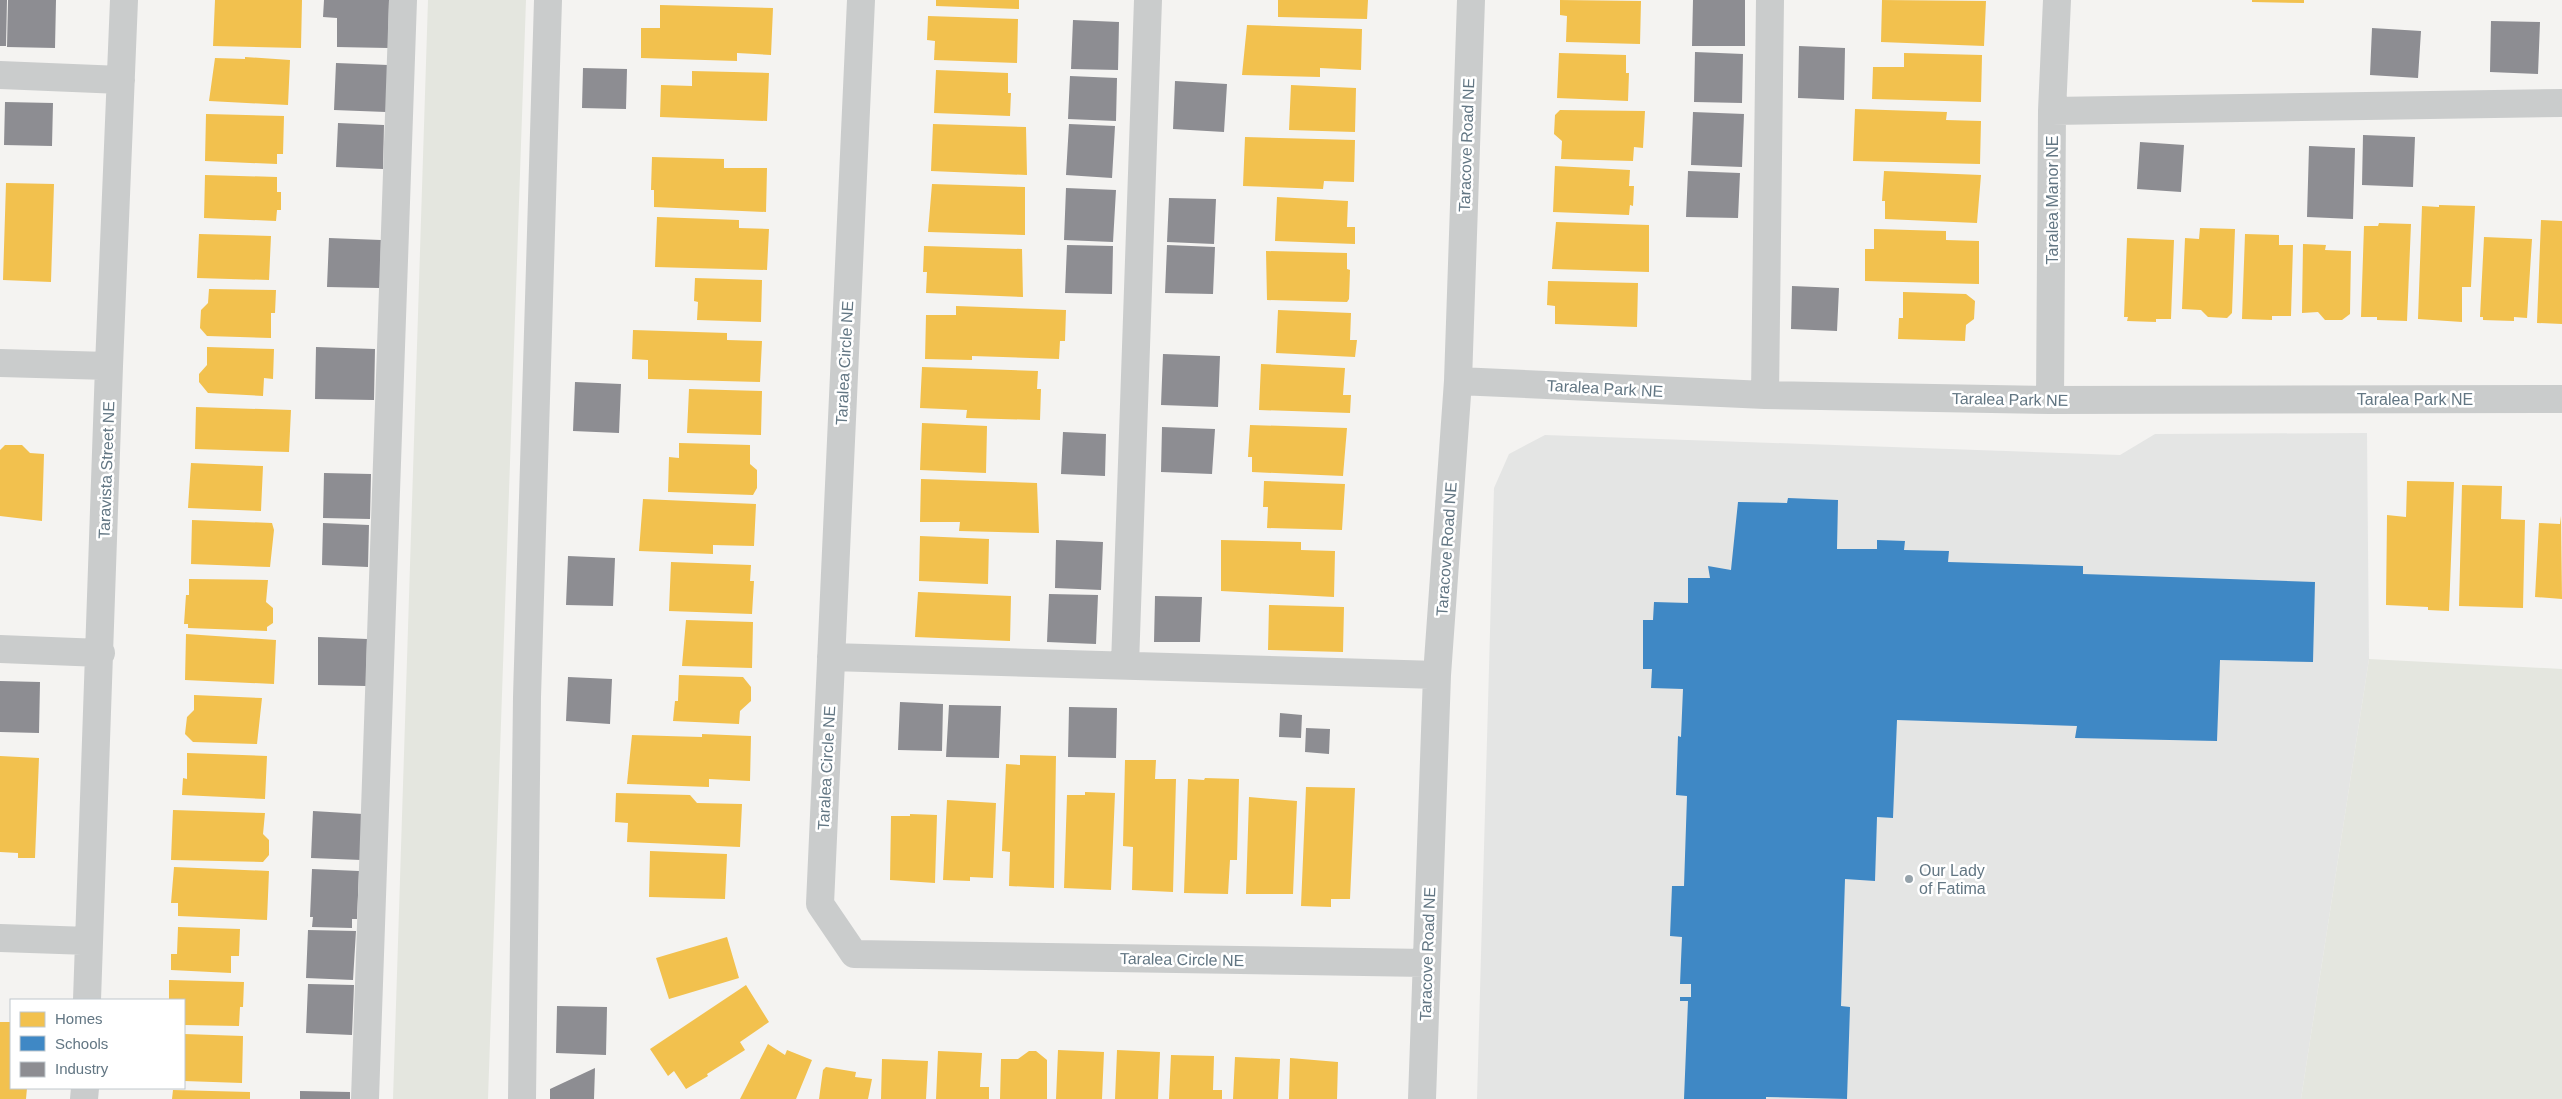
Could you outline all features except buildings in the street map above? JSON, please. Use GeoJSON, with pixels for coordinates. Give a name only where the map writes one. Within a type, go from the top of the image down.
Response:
{"type":"FeatureCollection","features":[{"type":"Feature","properties":{"kind":"street","name":"Taravista Street NE"},"geometry":{"type":"LineString","coordinates":[[87,999],[101,652],[108,366],[124,0]]}},
{"type":"Feature","properties":{"kind":"street"},"geometry":{"type":"LineString","coordinates":[[366,1099],[403,0]]}},
{"type":"Feature","properties":{"kind":"street"},"geometry":{"type":"LineString","coordinates":[[522,1099],[527,707],[548,0]]}},
{"type":"Feature","properties":{"kind":"street","name":"Taralea Circle NE"},"geometry":{"type":"LineString","coordinates":[[861,0],[820,904],[854,954],[1426,963]]}},
{"type":"Feature","properties":{"kind":"street"},"geometry":{"type":"LineString","coordinates":[[1125,665],[1148,0]]}},
{"type":"Feature","properties":{"kind":"street","name":"Taracove Road NE"},"geometry":{"type":"LineString","coordinates":[[1422,1099],[1437,675],[1458,381],[1472,0]]}},
{"type":"Feature","properties":{"kind":"street"},"geometry":{"type":"LineString","coordinates":[[1765,395],[1770,0]]}},
{"type":"Feature","properties":{"kind":"street","name":"Taralea Manor NE"},"geometry":{"type":"LineString","coordinates":[[2050,400],[2052,111],[2056,0]]}},
{"type":"Feature","properties":{"kind":"street"},"geometry":{"type":"LineString","coordinates":[[0,76],[121,80]]}},
{"type":"Feature","properties":{"kind":"street"},"geometry":{"type":"LineString","coordinates":[[2052,111],[2562,103]]}},
{"type":"Feature","properties":{"kind":"street"},"geometry":{"type":"LineString","coordinates":[[0,363],[108,366]]}},
{"type":"Feature","properties":{"kind":"street","name":"Taralea Park NE"},"geometry":{"type":"LineString","coordinates":[[1458,381],[1765,395],[2050,400],[2562,399]]}},
{"type":"Feature","properties":{"kind":"street"},"geometry":{"type":"LineString","coordinates":[[0,649],[101,652]]}},
{"type":"Feature","properties":{"kind":"street"},"geometry":{"type":"LineString","coordinates":[[831,657],[1437,675]]}},
{"type":"Feature","properties":{"kind":"street"},"geometry":{"type":"LineString","coordinates":[[0,938],[89,941]]}},
{"type":"Feature","properties":{"kind":"shaded area"},"geometry":{"type":"Polygon","coordinates":[[[428,0],[526,0],[488,1099],[393,1099],[428,0]]]}},
{"type":"Feature","properties":{"kind":"shaded area","name":"Our Lady of Fatima"},"geometry":{"type":"Polygon","coordinates":[[[2367,433],[2369,659],[2301,1099],[1477,1099],[1494,488],[1509,454],[1545,435],[2120,455],[2155,434],[2367,433]]]}},
{"type":"Feature","properties":{"kind":"shaded area"},"geometry":{"type":"Polygon","coordinates":[[[2369,659],[2562,669],[2562,1099],[2301,1099],[2369,659]]]}},
{"type":"Feature","properties":{"kind":"place","name":"Our Lady of Fatima"},"geometry":{"type":"Point","coordinates":[1909,879]}}]}
